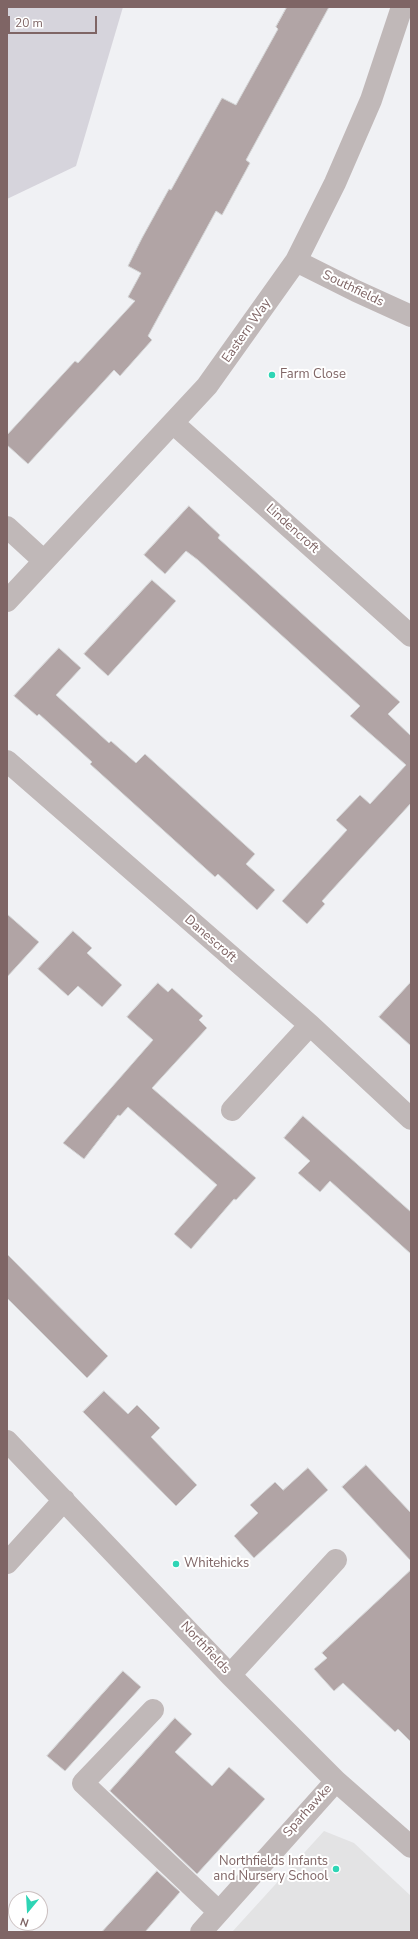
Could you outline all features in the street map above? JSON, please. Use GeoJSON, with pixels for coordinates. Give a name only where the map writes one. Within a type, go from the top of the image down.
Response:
{"type":"FeatureCollection","features":[{"type":"Feature","properties":{"kind":"street","name":"Eastern Way"},"geometry":{"type":"LineString","coordinates":[[7,601],[207,386],[296,261],[335,183],[371,100],[402,7]]}},
{"type":"Feature","properties":{"kind":"street","name":"Southfields"},"geometry":{"type":"LineString","coordinates":[[296,261],[411,316]]}},
{"type":"Feature","properties":{"kind":"street","name":"Lindencroft"},"geometry":{"type":"LineString","coordinates":[[173,423],[411,636]]}},
{"type":"Feature","properties":{"kind":"street"},"geometry":{"type":"LineString","coordinates":[[7,527],[44,561]]}},
{"type":"Feature","properties":{"kind":"street","name":"Danescroft"},"geometry":{"type":"LineString","coordinates":[[7,761],[310,1025],[411,1119]]}},
{"type":"Feature","properties":{"kind":"street"},"geometry":{"type":"LineString","coordinates":[[232,1110],[310,1025]]}},
{"type":"Feature","properties":{"kind":"street","name":"Northfields"},"geometry":{"type":"LineString","coordinates":[[7,1441],[230,1675],[336,1780],[411,1847]]}},
{"type":"Feature","properties":{"kind":"street"},"geometry":{"type":"LineString","coordinates":[[7,1563],[64,1500]]}},
{"type":"Feature","properties":{"kind":"street"},"geometry":{"type":"LineString","coordinates":[[230,1675],[336,1560]]}},
{"type":"Feature","properties":{"kind":"street"},"geometry":{"type":"LineString","coordinates":[[153,1710],[83,1783],[219,1912]]}},
{"type":"Feature","properties":{"kind":"street","name":"Sparhawke"},"geometry":{"type":"LineString","coordinates":[[201,1932],[336,1780]]}},
{"type":"Feature","properties":{"kind":"shaded area"},"geometry":{"type":"Polygon","coordinates":[[[7,7],[123,7],[76,166],[7,199],[7,7]]]}},
{"type":"Feature","properties":{"kind":"shaded area","name":"Northfields Infants and Nursery School"},"geometry":{"type":"Polygon","coordinates":[[[324,1831],[354,1843],[411,1896],[411,1932],[232,1932],[324,1831]]]}},
{"type":"Feature","properties":{"kind":"building"},"geometry":{"type":"Polygon","coordinates":[[[287,7],[329,7],[246,160],[250,163],[222,215],[216,211],[148,336],[152,340],[120,376],[114,370],[28,464],[7,445],[7,435],[75,361],[78,363],[135,301],[128,297],[141,273],[128,266],[142,238],[169,189],[171,190],[222,98],[236,105],[278,29],[276,27],[287,7]]]}},
{"type":"Feature","properties":{"kind":"building"},"geometry":{"type":"Polygon","coordinates":[[[189,506],[220,535],[218,538],[400,702],[388,714],[411,736],[411,803],[322,901],[325,904],[307,924],[282,901],[347,830],[336,820],[360,795],[370,804],[406,765],[350,716],[360,706],[198,560],[186,551],[165,574],[144,555],[189,506]]]}},
{"type":"Feature","properties":{"kind":"building"},"geometry":{"type":"Polygon","coordinates":[[[152,580],[176,601],[108,676],[84,654],[152,580]]]}},
{"type":"Feature","properties":{"kind":"building"},"geometry":{"type":"Polygon","coordinates":[[[59,648],[81,668],[56,695],[109,743],[111,741],[136,763],[145,754],[255,854],[246,864],[275,890],[257,910],[218,874],[215,877],[90,764],[92,762],[39,714],[37,716],[14,696],[59,648]]]}},
{"type":"Feature","properties":{"kind":"building"},"geometry":{"type":"Polygon","coordinates":[[[7,914],[39,942],[7,977],[7,914]]]}},
{"type":"Feature","properties":{"kind":"building"},"geometry":{"type":"Polygon","coordinates":[[[73,931],[92,948],[87,953],[122,985],[102,1007],[78,986],[68,996],[38,969],[73,931]]]}},
{"type":"Feature","properties":{"kind":"building"},"geometry":{"type":"Polygon","coordinates":[[[411,982],[411,1046],[379,1017],[411,982]]]}},
{"type":"Feature","properties":{"kind":"building"},"geometry":{"type":"Polygon","coordinates":[[[158,983],[168,992],[172,988],[203,1016],[199,1020],[207,1028],[152,1088],[256,1178],[236,1200],[234,1199],[191,1249],[174,1234],[217,1185],[128,1107],[120,1116],[118,1115],[84,1159],[63,1143],[153,1040],[127,1017],[158,983]]]}},
{"type":"Feature","properties":{"kind":"building"},"geometry":{"type":"Polygon","coordinates":[[[303,1116],[411,1212],[411,1254],[330,1181],[320,1192],[298,1173],[310,1161],[284,1138],[303,1116]]]}},
{"type":"Feature","properties":{"kind":"building"},"geometry":{"type":"Polygon","coordinates":[[[7,1254],[108,1356],[87,1378],[7,1298],[7,1254]]]}},
{"type":"Feature","properties":{"kind":"building"},"geometry":{"type":"Polygon","coordinates":[[[104,1391],[128,1414],[137,1405],[160,1428],[151,1437],[197,1485],[176,1506],[83,1412],[104,1391]]]}},
{"type":"Feature","properties":{"kind":"building"},"geometry":{"type":"Polygon","coordinates":[[[366,1465],[411,1513],[411,1561],[342,1487],[366,1465]]]}},
{"type":"Feature","properties":{"kind":"building"},"geometry":{"type":"Polygon","coordinates":[[[308,1468],[328,1490],[254,1558],[234,1536],[258,1513],[250,1505],[275,1482],[283,1490],[308,1468]]]}},
{"type":"Feature","properties":{"kind":"building"},"geometry":{"type":"Polygon","coordinates":[[[411,1570],[411,1742],[398,1729],[395,1732],[343,1683],[334,1691],[314,1669],[327,1658],[322,1653],[411,1570]]]}},
{"type":"Feature","properties":{"kind":"building"},"geometry":{"type":"Polygon","coordinates":[[[123,1671],[141,1687],[65,1771],[47,1756],[123,1671]]]}},
{"type":"Feature","properties":{"kind":"building"},"geometry":{"type":"Polygon","coordinates":[[[175,1718],[192,1734],[175,1752],[212,1786],[229,1767],[265,1799],[197,1874],[110,1791],[175,1718]]]}},
{"type":"Feature","properties":{"kind":"building"},"geometry":{"type":"Polygon","coordinates":[[[157,1871],[180,1892],[145,1932],[102,1932],[157,1871]]]}},
{"type":"Feature","properties":{"kind":"place","name":"Farm Close"},"geometry":{"type":"Point","coordinates":[272,375]}},
{"type":"Feature","properties":{"kind":"place","name":"Whitehicks"},"geometry":{"type":"Point","coordinates":[176,1564]}},
{"type":"Feature","properties":{"kind":"place","name":"Northfields Infants and Nursery School"},"geometry":{"type":"Point","coordinates":[336,1869]}}]}
